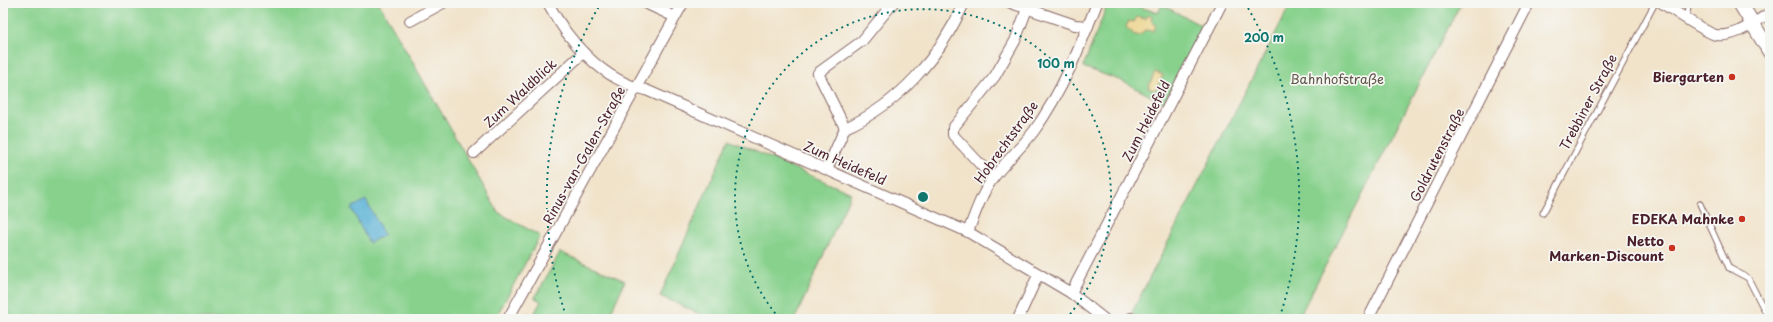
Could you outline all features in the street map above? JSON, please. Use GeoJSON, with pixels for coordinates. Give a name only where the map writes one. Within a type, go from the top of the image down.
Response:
{"type":"FeatureCollection","features":[{"type":"Feature","properties":{"kind":"main road"},"geometry":{"type":"LineString","coordinates":[[1740,3],[1770,52]]}},
{"type":"Feature","properties":{"kind":"street"},"geometry":{"type":"LineString","coordinates":[[410,21],[443,3]]}},
{"type":"Feature","properties":{"kind":"street","name":"Zum Heidefeld"},"geometry":{"type":"LineString","coordinates":[[548,3],[556,18],[583,52],[604,70],[636,87],[827,169],[968,232],[1038,275],[1071,293],[1104,319]]}},
{"type":"Feature","properties":{"kind":"street"},"geometry":{"type":"LineString","coordinates":[[645,3],[675,17]]}},
{"type":"Feature","properties":{"kind":"street","name":"Rinus-van-Galen-Straße"},"geometry":{"type":"LineString","coordinates":[[508,319],[682,3]]}},
{"type":"Feature","properties":{"kind":"street"},"geometry":{"type":"LineString","coordinates":[[844,128],[818,73],[862,41],[893,3]]}},
{"type":"Feature","properties":{"kind":"street"},"geometry":{"type":"LineString","coordinates":[[827,169],[844,128],[862,121],[880,109],[921,72],[938,51],[954,26],[964,3]]}},
{"type":"Feature","properties":{"kind":"street"},"geometry":{"type":"LineString","coordinates":[[1011,3],[1075,25],[1088,26]]}},
{"type":"Feature","properties":{"kind":"street","name":"Hobrechtstraße"},"geometry":{"type":"LineString","coordinates":[[968,232],[980,202],[993,178],[1033,132],[1057,94],[1076,55],[1097,3]]}},
{"type":"Feature","properties":{"kind":"street","name":"Zum Heidefeld"},"geometry":{"type":"LineString","coordinates":[[1071,293],[1222,3]]}},
{"type":"Feature","properties":{"kind":"street","name":"Goldrutenstraße"},"geometry":{"type":"LineString","coordinates":[[1368,319],[1529,3]]}},
{"type":"Feature","properties":{"kind":"street"},"geometry":{"type":"LineString","coordinates":[[1662,3],[1715,35],[1729,35],[1770,13]]}},
{"type":"Feature","properties":{"kind":"street"},"geometry":{"type":"LineString","coordinates":[[993,178],[953,135],[953,128],[995,76],[1015,41],[1027,9]]}},
{"type":"Feature","properties":{"kind":"street","name":"Zum Waldblick"},"geometry":{"type":"LineString","coordinates":[[474,153],[583,52]]}},
{"type":"Feature","properties":{"kind":"street"},"geometry":{"type":"LineString","coordinates":[[1018,319],[1038,275]]}},
{"type":"Feature","properties":{"kind":"lane","name":"Trebbiner Straße"},"geometry":{"type":"LineString","coordinates":[[1543,213],[1655,3]]}},
{"type":"Feature","properties":{"kind":"lane"},"geometry":{"type":"LineString","coordinates":[[1686,18],[1689,3]]}},
{"type":"Feature","properties":{"kind":"lane"},"geometry":{"type":"LineString","coordinates":[[1700,204],[1729,268],[1748,278],[1769,319]]}},
{"type":"Feature","properties":{"kind":"green space"},"geometry":{"type":"Polygon","coordinates":[[[3,3],[379,3],[498,212],[540,236],[495,319],[3,319],[3,3]]]}},
{"type":"Feature","properties":{"kind":"green space"},"geometry":{"type":"Polygon","coordinates":[[[1108,3],[1128,3],[1158,13],[1162,5],[1204,27],[1164,103],[1122,81],[1083,67],[1108,3]]]}},
{"type":"Feature","properties":{"kind":"green space","name":"Bahnhofstraße"},"geometry":{"type":"Polygon","coordinates":[[[1291,3],[1461,3],[1298,319],[1142,319],[1131,314],[1291,3]]]}},
{"type":"Feature","properties":{"kind":"green space"},"geometry":{"type":"Polygon","coordinates":[[[729,140],[851,193],[795,319],[703,319],[704,316],[660,296],[729,140]]]}},
{"type":"Feature","properties":{"kind":"green space"},"geometry":{"type":"Polygon","coordinates":[[[560,252],[625,281],[608,319],[524,319],[527,313],[533,316],[541,301],[535,298],[560,252]]]}},
{"type":"Feature","properties":{"kind":"sand"},"geometry":{"type":"Polygon","coordinates":[[[1146,16],[1152,16],[1151,20],[1156,26],[1153,31],[1145,30],[1140,35],[1135,35],[1126,27],[1129,21],[1134,22],[1137,17],[1146,19],[1146,16]]]}},
{"type":"Feature","properties":{"kind":"sand"},"geometry":{"type":"Polygon","coordinates":[[[1155,72],[1163,75],[1156,90],[1148,88],[1155,72]]]}},
{"type":"Feature","properties":{"kind":"water"},"geometry":{"type":"Polygon","coordinates":[[[366,200],[384,235],[369,243],[351,208],[366,200]]]}},
{"type":"Feature","properties":{"kind":"place","name":"Biergarten"},"geometry":{"type":"Point","coordinates":[1732,77]}},
{"type":"Feature","properties":{"kind":"place","name":"EDEKA Mahnke"},"geometry":{"type":"Point","coordinates":[1742,219]}},
{"type":"Feature","properties":{"kind":"place","name":"Netto Marken-Discount"},"geometry":{"type":"Point","coordinates":[1672,248]}}]}
